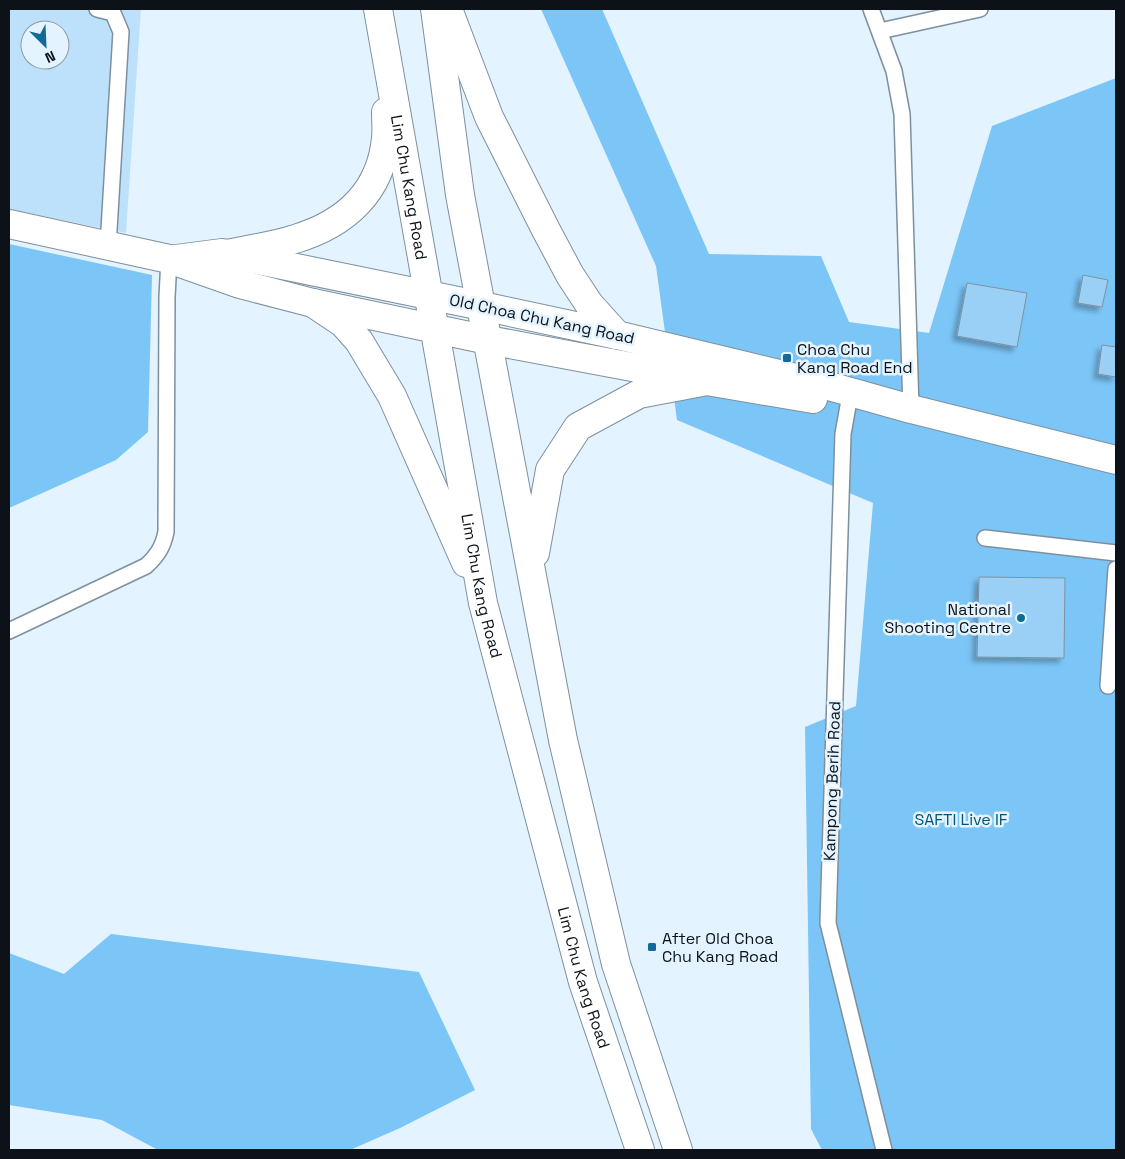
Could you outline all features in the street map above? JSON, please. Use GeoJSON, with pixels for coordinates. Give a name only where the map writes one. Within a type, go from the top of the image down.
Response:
{"type":"FeatureCollection","features":[{"type":"Feature","properties":{"kind":"main road","name":"Lim Chu Kang Road"},"geometry":{"type":"LineString","coordinates":[[378,9],[483,603],[583,982],[640,1150]]}},
{"type":"Feature","properties":{"kind":"main road","name":"Lim Chu Kang Road"},"geometry":{"type":"LineString","coordinates":[[436,9],[460,194],[563,740],[616,964],[678,1150]]}},
{"type":"Feature","properties":{"kind":"main road"},"geometry":{"type":"LineString","coordinates":[[448,9],[489,117],[550,238],[570,275],[589,304],[616,335]]}},
{"type":"Feature","properties":{"kind":"main road"},"geometry":{"type":"LineString","coordinates":[[228,254],[296,239],[329,225],[355,208],[374,183],[386,138],[384,39]]}},
{"type":"Feature","properties":{"kind":"main road","name":"Old Choa Chu Kang Road"},"geometry":{"type":"LineString","coordinates":[[9,224],[169,259],[240,284],[313,303],[488,340],[707,382],[848,406],[911,409]]}},
{"type":"Feature","properties":{"kind":"main road","name":"Old Choa Chu Kang Road"},"geometry":{"type":"LineString","coordinates":[[169,259],[228,254],[429,294],[616,335],[829,386],[911,409],[1116,460]]}},
{"type":"Feature","properties":{"kind":"main road"},"geometry":{"type":"LineString","coordinates":[[313,303],[343,323],[359,341],[392,396],[483,603]]}},
{"type":"Feature","properties":{"kind":"main road"},"geometry":{"type":"LineString","coordinates":[[532,571],[550,470],[578,427],[639,394],[707,382]]}},
{"type":"Feature","properties":{"kind":"lane"},"geometry":{"type":"LineString","coordinates":[[97,9],[113,13],[122,32],[108,246]]}},
{"type":"Feature","properties":{"kind":"lane"},"geometry":{"type":"LineString","coordinates":[[871,9],[894,70],[902,114],[911,409]]}},
{"type":"Feature","properties":{"kind":"lane"},"geometry":{"type":"LineString","coordinates":[[880,31],[980,9]]}},
{"type":"Feature","properties":{"kind":"lane"},"geometry":{"type":"LineString","coordinates":[[9,630],[146,566],[156,557],[163,545],[166,532],[167,297],[169,259]]}},
{"type":"Feature","properties":{"kind":"lane","name":"Kampong Berih Road"},"geometry":{"type":"LineString","coordinates":[[848,406],[843,434],[828,924],[884,1150]]}},
{"type":"Feature","properties":{"kind":"lane"},"geometry":{"type":"LineString","coordinates":[[985,538],[1116,553]]}},
{"type":"Feature","properties":{"kind":"lane"},"geometry":{"type":"LineString","coordinates":[[1108,686],[1116,569]]}},
{"type":"Feature","properties":{"kind":"shaded area"},"geometry":{"type":"Polygon","coordinates":[[[9,9],[141,9],[126,233],[9,209],[9,9]]]}},
{"type":"Feature","properties":{"kind":"green space","name":"SAFTI Live IF"},"geometry":{"type":"Polygon","coordinates":[[[541,9],[602,9],[709,254],[821,256],[849,322],[929,333],[992,126],[1116,78],[1116,1150],[822,1150],[811,1129],[805,727],[856,706],[873,503],[677,420],[656,266],[541,9]]]}},
{"type":"Feature","properties":{"kind":"green space"},"geometry":{"type":"Polygon","coordinates":[[[9,244],[152,275],[148,432],[116,460],[9,508],[9,244]]]}},
{"type":"Feature","properties":{"kind":"green space"},"geometry":{"type":"Polygon","coordinates":[[[111,934],[419,972],[475,1090],[400,1128],[350,1150],[158,1150],[102,1120],[9,1105],[9,953],[64,974],[111,934]]]}},
{"type":"Feature","properties":{"kind":"building"},"geometry":{"type":"Polygon","coordinates":[[[1083,275],[1108,280],[1102,307],[1078,303],[1083,275]]]}},
{"type":"Feature","properties":{"kind":"building"},"geometry":{"type":"Polygon","coordinates":[[[967,283],[1027,293],[1017,347],[957,336],[967,283]]]}},
{"type":"Feature","properties":{"kind":"building"},"geometry":{"type":"Polygon","coordinates":[[[1102,345],[1116,347],[1116,377],[1098,374],[1102,345]]]}},
{"type":"Feature","properties":{"kind":"building","name":"National Shooting Centre"},"geometry":{"type":"Polygon","coordinates":[[[979,577],[1065,578],[1064,658],[977,657],[979,577]]]}},
{"type":"Feature","properties":{"kind":"place","name":"Choa Chu Kang Road End"},"geometry":{"type":"Point","coordinates":[787,358]}},
{"type":"Feature","properties":{"kind":"place","name":"National Shooting Centre"},"geometry":{"type":"Point","coordinates":[1021,618]}},
{"type":"Feature","properties":{"kind":"place","name":"After Old Choa Chu Kang Road"},"geometry":{"type":"Point","coordinates":[652,947]}}]}
